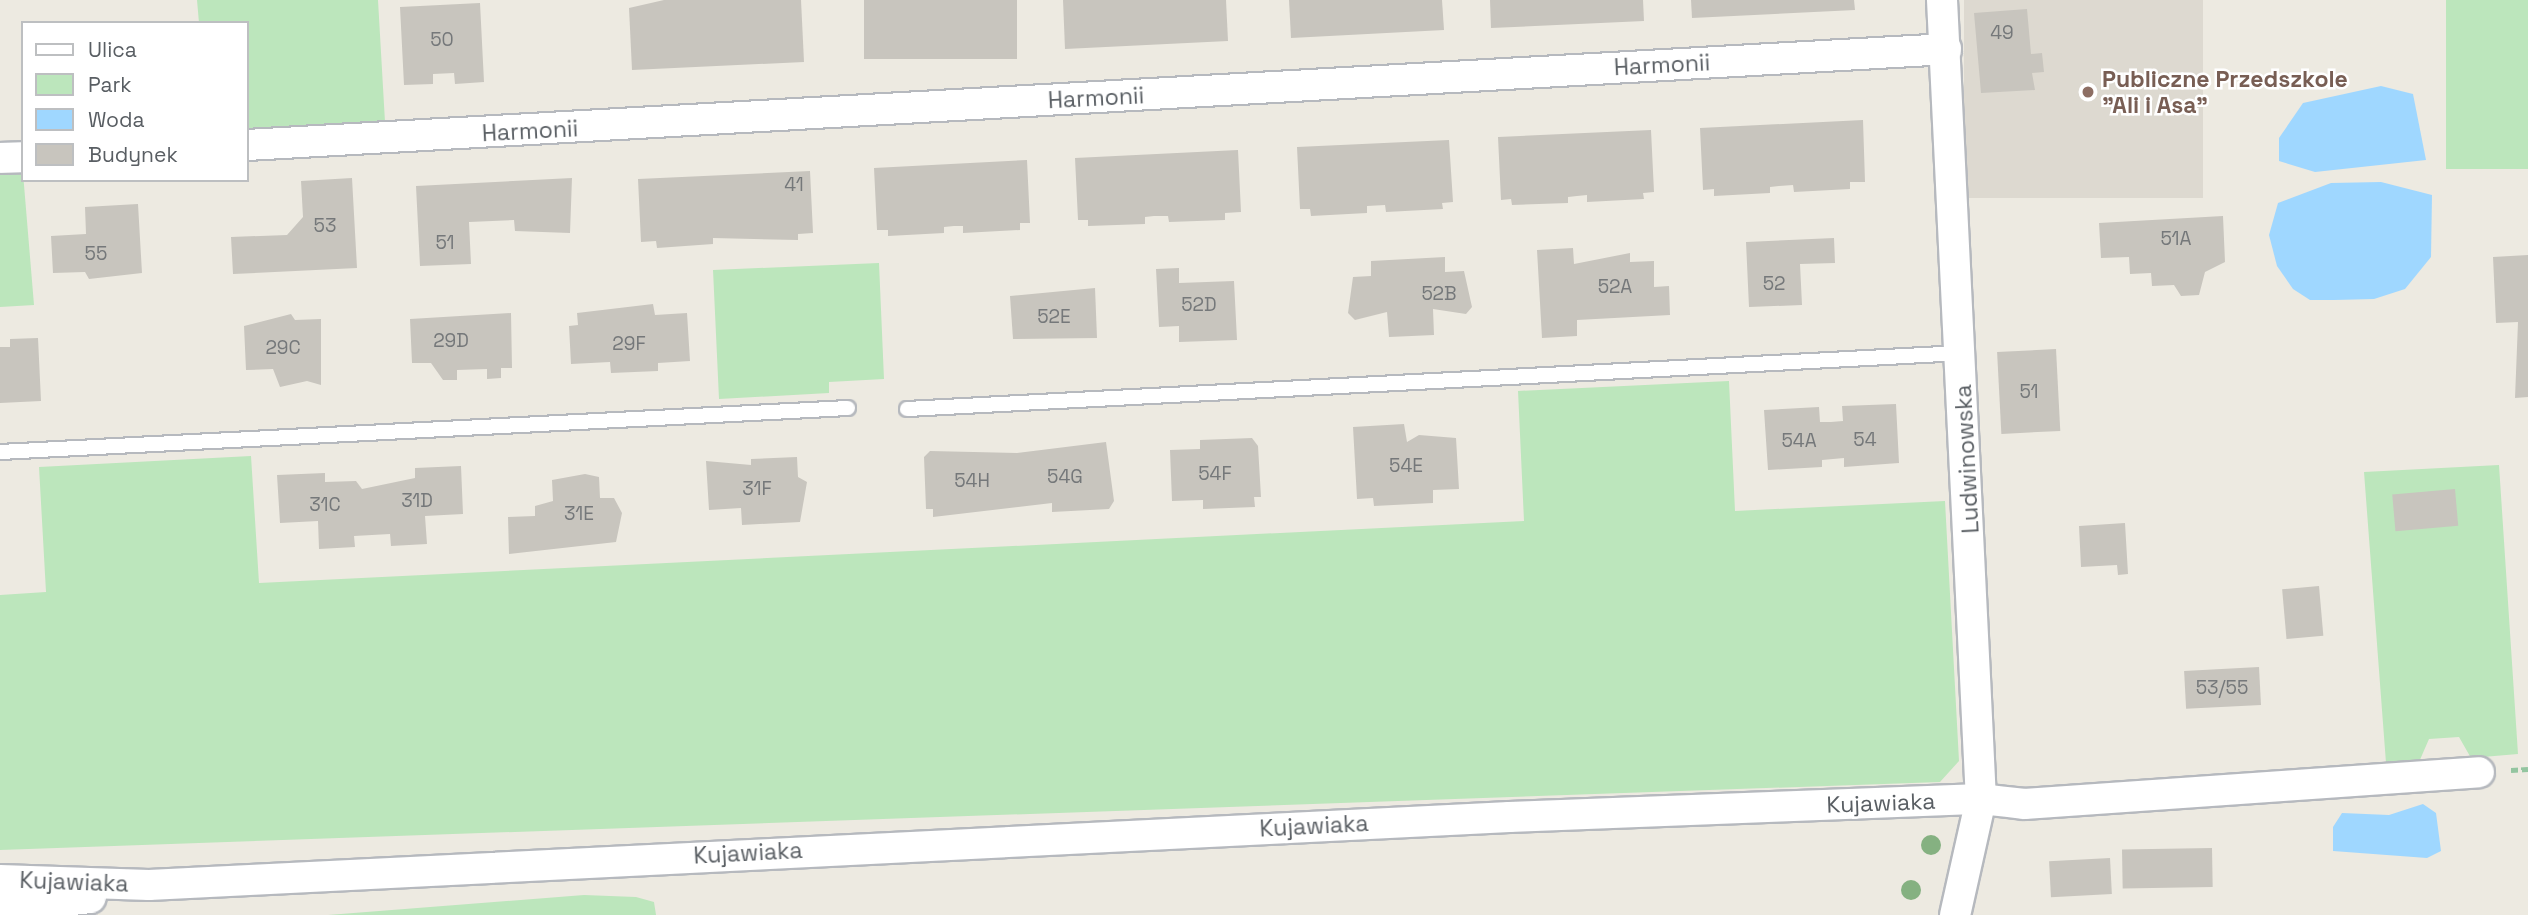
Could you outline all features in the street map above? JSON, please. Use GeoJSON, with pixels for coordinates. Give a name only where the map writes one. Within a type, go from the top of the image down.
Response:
{"type":"FeatureCollection","features":[{"type":"Feature","properties":{"kind":"street","name":"Ludwinowska"},"geometry":{"type":"LineString","coordinates":[[1942,0],[1963,353],[1981,799],[1955,915]]}},
{"type":"Feature","properties":{"kind":"street","name":"Harmonii"},"geometry":{"type":"LineString","coordinates":[[248,145],[1946,49]]}},
{"type":"Feature","properties":{"kind":"street"},"geometry":{"type":"LineString","coordinates":[[0,158],[21,157]]}},
{"type":"Feature","properties":{"kind":"street","name":"Kujawiaka"},"geometry":{"type":"LineString","coordinates":[[0,880],[149,885],[1981,799],[2025,804],[2479,772]]}},
{"type":"Feature","properties":{"kind":"street","name":"Kujawiaka"},"geometry":{"type":"LineString","coordinates":[[0,908],[149,885]]}},
{"type":"Feature","properties":{"kind":"lane"},"geometry":{"type":"LineString","coordinates":[[907,409],[1963,353]]}},
{"type":"Feature","properties":{"kind":"lane"},"geometry":{"type":"LineString","coordinates":[[0,452],[848,408]]}},
{"type":"Feature","properties":{"kind":"shaded area","name":"Publiczne Przedszkole \"Ali i Asa\""},"geometry":{"type":"Polygon","coordinates":[[[1964,0],[2203,0],[2203,198],[1964,198],[1964,0]]]}},
{"type":"Feature","properties":{"kind":"green space"},"geometry":{"type":"Polygon","coordinates":[[[197,0],[378,0],[385,122],[248,129],[248,21],[199,21],[197,0]]]}},
{"type":"Feature","properties":{"kind":"green space"},"geometry":{"type":"Polygon","coordinates":[[[2446,0],[2528,0],[2528,169],[2446,169],[2446,0]]]}},
{"type":"Feature","properties":{"kind":"green space"},"geometry":{"type":"Polygon","coordinates":[[[21,173],[21,182],[24,182],[34,305],[0,307],[0,174],[21,173]]]}},
{"type":"Feature","properties":{"kind":"green space"},"geometry":{"type":"Polygon","coordinates":[[[879,263],[884,379],[829,382],[829,393],[719,399],[713,270],[879,263]]]}},
{"type":"Feature","properties":{"kind":"green space"},"geometry":{"type":"Polygon","coordinates":[[[1729,381],[1735,511],[1945,501],[1959,761],[1940,782],[0,850],[0,595],[46,592],[39,467],[251,456],[259,583],[1524,521],[1518,391],[1729,381]]]}},
{"type":"Feature","properties":{"kind":"green space"},"geometry":{"type":"Polygon","coordinates":[[[2499,465],[2518,754],[2471,758],[2459,737],[2429,739],[2419,762],[2386,763],[2364,472],[2499,465]]]}},
{"type":"Feature","properties":{"kind":"green space"},"geometry":{"type":"Polygon","coordinates":[[[584,895],[636,897],[654,902],[656,915],[328,915],[584,895]]]}},
{"type":"Feature","properties":{"kind":"water"},"geometry":{"type":"Polygon","coordinates":[[[2381,86],[2413,94],[2426,160],[2315,172],[2279,161],[2279,138],[2303,103],[2381,86]]]}},
{"type":"Feature","properties":{"kind":"water"},"geometry":{"type":"Polygon","coordinates":[[[2381,182],[2432,195],[2431,257],[2405,289],[2374,299],[2310,300],[2293,289],[2277,266],[2269,235],[2278,203],[2331,183],[2381,182]]]}},
{"type":"Feature","properties":{"kind":"water"},"geometry":{"type":"Polygon","coordinates":[[[2423,804],[2436,813],[2441,851],[2427,858],[2333,851],[2333,827],[2342,813],[2389,815],[2423,804]]]}},
{"type":"Feature","properties":{"kind":"building"},"geometry":{"type":"Polygon","coordinates":[[[664,0],[801,0],[804,62],[632,70],[629,8],[664,0]]]}},
{"type":"Feature","properties":{"kind":"building"},"geometry":{"type":"Polygon","coordinates":[[[864,0],[1017,0],[1017,59],[864,59],[864,0]]]}},
{"type":"Feature","properties":{"kind":"building"},"geometry":{"type":"Polygon","coordinates":[[[1063,0],[1226,0],[1228,41],[1065,49],[1063,0]]]}},
{"type":"Feature","properties":{"kind":"building"},"geometry":{"type":"Polygon","coordinates":[[[1289,0],[1442,0],[1444,30],[1291,38],[1289,0]]]}},
{"type":"Feature","properties":{"kind":"building"},"geometry":{"type":"Polygon","coordinates":[[[1490,0],[1643,0],[1644,21],[1491,28],[1490,0]]]}},
{"type":"Feature","properties":{"kind":"building"},"geometry":{"type":"Polygon","coordinates":[[[1691,0],[1854,0],[1855,10],[1692,18],[1691,0]]]}},
{"type":"Feature","properties":{"kind":"building"},"geometry":{"type":"Polygon","coordinates":[[[480,3],[484,82],[455,84],[454,73],[433,74],[433,84],[404,85],[400,7],[480,3]]]}},
{"type":"Feature","properties":{"kind":"building"},"geometry":{"type":"Polygon","coordinates":[[[2027,9],[2031,54],[2042,53],[2044,72],[2032,73],[2035,90],[1981,93],[1974,13],[2027,9]]]}},
{"type":"Feature","properties":{"kind":"building"},"geometry":{"type":"Polygon","coordinates":[[[1863,120],[1865,182],[1850,182],[1850,189],[1794,192],[1793,185],[1770,187],[1770,193],[1714,196],[1714,189],[1703,190],[1700,128],[1863,120]]]}},
{"type":"Feature","properties":{"kind":"building"},"geometry":{"type":"Polygon","coordinates":[[[1651,130],[1654,192],[1643,193],[1644,199],[1587,202],[1587,195],[1568,197],[1568,203],[1512,205],[1511,199],[1501,200],[1498,137],[1651,130]]]}},
{"type":"Feature","properties":{"kind":"building"},"geometry":{"type":"Polygon","coordinates":[[[1449,140],[1453,202],[1442,203],[1443,209],[1386,212],[1385,205],[1367,206],[1367,213],[1311,216],[1310,209],[1300,209],[1297,147],[1449,140]]]}},
{"type":"Feature","properties":{"kind":"building"},"geometry":{"type":"Polygon","coordinates":[[[1238,150],[1241,212],[1225,213],[1225,220],[1169,222],[1168,216],[1154,216],[1145,217],[1145,224],[1088,226],[1088,220],[1078,220],[1075,158],[1238,150]]]}},
{"type":"Feature","properties":{"kind":"building"},"geometry":{"type":"Polygon","coordinates":[[[1027,160],[1030,223],[1020,223],[1020,230],[963,233],[963,226],[954,226],[944,227],[944,233],[888,236],[888,230],[877,230],[874,168],[1027,160]]]}},
{"type":"Feature","properties":{"kind":"building"},"geometry":{"type":"Polygon","coordinates":[[[810,171],[813,233],[798,234],[798,240],[713,238],[713,244],[657,248],[656,241],[641,242],[638,179],[810,171]]]}},
{"type":"Feature","properties":{"kind":"building"},"geometry":{"type":"Polygon","coordinates":[[[352,178],[357,268],[233,274],[231,237],[287,235],[303,217],[301,181],[352,178]]]}},
{"type":"Feature","properties":{"kind":"building"},"geometry":{"type":"Polygon","coordinates":[[[572,178],[570,233],[515,231],[514,220],[469,222],[471,264],[420,266],[416,186],[572,178]]]}},
{"type":"Feature","properties":{"kind":"building"},"geometry":{"type":"Polygon","coordinates":[[[138,204],[142,273],[89,279],[85,272],[53,273],[51,236],[86,234],[85,207],[138,204]]]}},
{"type":"Feature","properties":{"kind":"building"},"geometry":{"type":"Polygon","coordinates":[[[2223,216],[2225,262],[2205,272],[2199,295],[2181,296],[2174,285],[2152,286],[2151,273],[2130,274],[2129,257],[2101,258],[2099,223],[2223,216]]]}},
{"type":"Feature","properties":{"kind":"building"},"geometry":{"type":"Polygon","coordinates":[[[1834,238],[1835,263],[1800,264],[1802,305],[1749,307],[1746,242],[1834,238]]]}},
{"type":"Feature","properties":{"kind":"building"},"geometry":{"type":"Polygon","coordinates":[[[1573,248],[1574,264],[1630,253],[1630,262],[1654,261],[1654,287],[1669,286],[1670,315],[1577,320],[1577,336],[1542,338],[1537,250],[1573,248]]]}},
{"type":"Feature","properties":{"kind":"building"},"geometry":{"type":"Polygon","coordinates":[[[2528,255],[2528,397],[2515,398],[2518,322],[2496,323],[2493,257],[2528,255]]]}},
{"type":"Feature","properties":{"kind":"building"},"geometry":{"type":"Polygon","coordinates":[[[1445,257],[1445,272],[1464,271],[1472,307],[1466,314],[1433,309],[1434,335],[1389,337],[1387,312],[1355,320],[1348,313],[1353,277],[1371,276],[1371,261],[1445,257]]]}},
{"type":"Feature","properties":{"kind":"building"},"geometry":{"type":"Polygon","coordinates":[[[1179,268],[1179,283],[1234,281],[1237,340],[1179,342],[1179,326],[1159,327],[1156,269],[1179,268]]]}},
{"type":"Feature","properties":{"kind":"building"},"geometry":{"type":"Polygon","coordinates":[[[1095,288],[1097,338],[1013,339],[1010,296],[1095,288]]]}},
{"type":"Feature","properties":{"kind":"building"},"geometry":{"type":"Polygon","coordinates":[[[653,304],[655,315],[687,313],[690,361],[658,363],[658,371],[611,373],[610,362],[571,364],[569,326],[578,325],[577,313],[653,304]]]}},
{"type":"Feature","properties":{"kind":"building"},"geometry":{"type":"Polygon","coordinates":[[[511,313],[512,368],[501,368],[501,378],[487,379],[487,369],[457,370],[457,380],[443,380],[431,363],[412,363],[410,319],[511,313]]]}},
{"type":"Feature","properties":{"kind":"building"},"geometry":{"type":"Polygon","coordinates":[[[291,314],[295,320],[321,319],[321,385],[307,381],[280,387],[273,369],[246,370],[244,326],[291,314]]]}},
{"type":"Feature","properties":{"kind":"building"},"geometry":{"type":"Polygon","coordinates":[[[38,338],[41,401],[0,403],[0,347],[10,347],[10,339],[38,338]]]}},
{"type":"Feature","properties":{"kind":"building"},"geometry":{"type":"Polygon","coordinates":[[[2056,349],[2060,431],[2001,434],[1997,352],[2056,349]]]}},
{"type":"Feature","properties":{"kind":"building"},"geometry":{"type":"Polygon","coordinates":[[[1896,404],[1899,463],[1844,467],[1844,458],[1822,460],[1822,467],[1768,470],[1764,410],[1819,407],[1820,422],[1831,422],[1843,421],[1842,406],[1896,404]]]}},
{"type":"Feature","properties":{"kind":"building"},"geometry":{"type":"Polygon","coordinates":[[[1404,424],[1407,442],[1419,435],[1456,438],[1459,489],[1433,490],[1433,503],[1374,506],[1373,498],[1357,499],[1353,427],[1404,424]]]}},
{"type":"Feature","properties":{"kind":"building"},"geometry":{"type":"Polygon","coordinates":[[[1252,438],[1258,446],[1261,497],[1254,497],[1255,507],[1203,509],[1203,500],[1172,501],[1170,450],[1200,449],[1200,440],[1252,438]]]}},
{"type":"Feature","properties":{"kind":"building"},"geometry":{"type":"Polygon","coordinates":[[[1106,442],[1114,501],[1109,509],[1052,512],[1052,503],[933,517],[933,509],[926,509],[924,457],[930,451],[1017,453],[1106,442]]]}},
{"type":"Feature","properties":{"kind":"building"},"geometry":{"type":"Polygon","coordinates":[[[797,457],[798,477],[807,482],[800,522],[742,525],[741,508],[709,510],[706,461],[751,465],[751,459],[797,457]]]}},
{"type":"Feature","properties":{"kind":"building"},"geometry":{"type":"Polygon","coordinates":[[[461,466],[463,514],[425,516],[427,544],[391,546],[390,534],[354,536],[355,547],[319,549],[318,521],[280,523],[277,475],[325,473],[325,482],[356,481],[362,489],[415,478],[415,468],[461,466]]]}},
{"type":"Feature","properties":{"kind":"building"},"geometry":{"type":"Polygon","coordinates":[[[585,474],[599,477],[600,498],[614,498],[622,513],[616,542],[509,554],[508,517],[535,516],[535,506],[553,501],[552,480],[585,474]]]}},
{"type":"Feature","properties":{"kind":"building"},"geometry":{"type":"Polygon","coordinates":[[[2455,489],[2458,526],[2395,531],[2392,494],[2455,489]]]}},
{"type":"Feature","properties":{"kind":"building"},"geometry":{"type":"Polygon","coordinates":[[[2125,523],[2128,574],[2118,575],[2117,565],[2081,567],[2079,526],[2125,523]]]}},
{"type":"Feature","properties":{"kind":"building"},"geometry":{"type":"Polygon","coordinates":[[[2319,586],[2323,636],[2286,639],[2282,589],[2319,586]]]}},
{"type":"Feature","properties":{"kind":"building"},"geometry":{"type":"Polygon","coordinates":[[[2259,667],[2261,705],[2186,709],[2184,671],[2259,667]]]}},
{"type":"Feature","properties":{"kind":"building"},"geometry":{"type":"Polygon","coordinates":[[[2212,848],[2213,887],[2123,889],[2122,850],[2212,848]]]}},
{"type":"Feature","properties":{"kind":"building"},"geometry":{"type":"Polygon","coordinates":[[[2110,858],[2112,894],[2051,897],[2049,861],[2110,858]]]}},
{"type":"Feature","properties":{"kind":"place","name":"Publiczne Przedszkole \"Ali i Asa\""},"geometry":{"type":"Point","coordinates":[2088,92]}}]}
